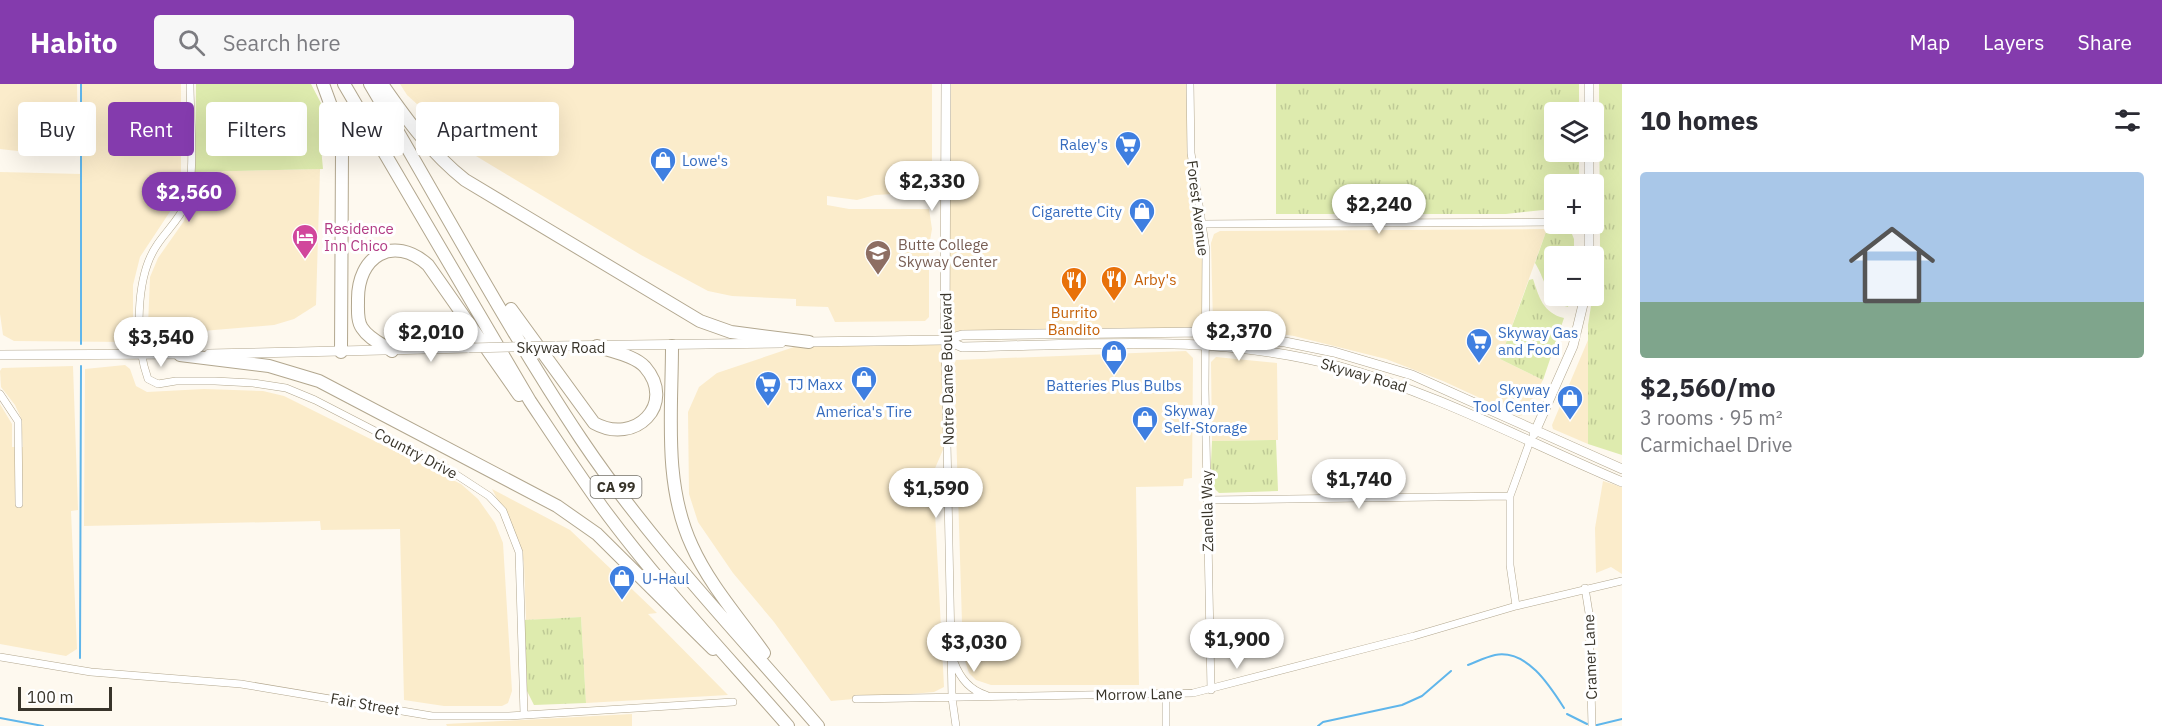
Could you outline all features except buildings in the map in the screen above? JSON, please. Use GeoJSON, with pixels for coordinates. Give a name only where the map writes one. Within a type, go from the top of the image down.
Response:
{"type":"FeatureCollection","features":[{"type":"Feature","properties":{"kind":"highway"},"geometry":{"type":"LineString","coordinates":[[322,84],[338,125],[342,150],[341,352]]}},
{"type":"Feature","properties":{"kind":"highway","name":"CA 99"},"geometry":{"type":"LineString","coordinates":[[344,84],[525,392],[562,450],[618,526],[788,726]]}},
{"type":"Feature","properties":{"kind":"highway","name":"CA 99"},"geometry":{"type":"LineString","coordinates":[[370,84],[582,440],[664,549],[818,726]]}},
{"type":"Feature","properties":{"kind":"highway"},"geometry":{"type":"LineString","coordinates":[[382,84],[411,126],[440,160],[465,180],[700,321],[731,332],[809,342]]}},
{"type":"Feature","properties":{"kind":"highway"},"geometry":{"type":"LineString","coordinates":[[463,242],[594,423],[610,431],[632,429],[642,423],[653,408],[655,399],[651,377],[637,361],[597,346]]}},
{"type":"Feature","properties":{"kind":"highway"},"geometry":{"type":"LineString","coordinates":[[392,351],[369,337],[361,327],[358,317],[357,287],[361,273],[370,261],[394,250],[407,252],[428,265],[535,419],[562,450]]}},
{"type":"Feature","properties":{"kind":"highway"},"geometry":{"type":"LineString","coordinates":[[672,346],[672,476],[686,531],[702,565],[803,708]]}},
{"type":"Feature","properties":{"kind":"highway"},"geometry":{"type":"LineString","coordinates":[[180,355],[269,366],[310,378],[557,506],[597,534],[729,665],[748,688],[770,705]]}},
{"type":"Feature","properties":{"kind":"main road","name":"Notre Dame Boulevard"},"geometry":{"type":"LineString","coordinates":[[945,340],[946,84]]}},
{"type":"Feature","properties":{"kind":"main road"},"geometry":{"type":"LineString","coordinates":[[1589,84],[1589,102]]}},
{"type":"Feature","properties":{"kind":"main road"},"geometry":{"type":"LineString","coordinates":[[1530,441],[1573,346],[1583,306]]}},
{"type":"Feature","properties":{"kind":"main road","name":"Skyway Road"},"geometry":{"type":"LineString","coordinates":[[0,355],[180,355],[945,340],[962,335],[1205,333],[1285,342],[1372,363],[1462,395],[1622,469]]}},
{"type":"Feature","properties":{"kind":"main road","name":"Skyway Road"},"geometry":{"type":"LineString","coordinates":[[945,340],[962,347],[1204,346],[1286,355],[1377,377],[1450,404],[1622,482]]}},
{"type":"Feature","properties":{"kind":"street"},"geometry":{"type":"LineString","coordinates":[[142,354],[140,301],[143,272],[157,244],[186,203],[189,187],[189,84]]}},
{"type":"Feature","properties":{"kind":"street","name":"Forest Avenue"},"geometry":{"type":"LineString","coordinates":[[1190,84],[1191,153],[1203,224],[1205,333]]}},
{"type":"Feature","properties":{"kind":"street"},"geometry":{"type":"LineString","coordinates":[[1203,224],[1544,222]]}},
{"type":"Feature","properties":{"kind":"street","name":"Zanella Way"},"geometry":{"type":"LineString","coordinates":[[1205,333],[1211,690]]}},
{"type":"Feature","properties":{"kind":"street","name":"Notre Dame Boulevard"},"geometry":{"type":"LineString","coordinates":[[945,340],[952,698],[956,726]]}},
{"type":"Feature","properties":{"kind":"street","name":"Country Drive"},"geometry":{"type":"LineString","coordinates":[[142,354],[148,379],[154,384],[215,381],[286,388],[315,400],[443,466],[489,496],[503,511],[519,552],[524,714]]}},
{"type":"Feature","properties":{"kind":"street"},"geometry":{"type":"LineString","coordinates":[[0,394],[18,421],[19,504]]}},
{"type":"Feature","properties":{"kind":"street"},"geometry":{"type":"LineString","coordinates":[[1516,606],[1510,566],[1510,496],[1530,441]]}},
{"type":"Feature","properties":{"kind":"street"},"geometry":{"type":"LineString","coordinates":[[1208,500],[1510,496]]}},
{"type":"Feature","properties":{"kind":"street","name":"Morrow Lane"},"geometry":{"type":"LineString","coordinates":[[856,699],[1166,694],[1211,690],[1516,606],[1622,581]]}},
{"type":"Feature","properties":{"kind":"street","name":"Cramer Lane"},"geometry":{"type":"LineString","coordinates":[[1585,588],[1589,613],[1592,726]]}},
{"type":"Feature","properties":{"kind":"street"},"geometry":{"type":"LineString","coordinates":[[952,654],[958,673],[968,685],[991,697]]}},
{"type":"Feature","properties":{"kind":"street","name":"Fair Street"},"geometry":{"type":"LineString","coordinates":[[0,657],[91,672],[241,684],[432,716],[473,717],[733,702]]}},
{"type":"Feature","properties":{"kind":"street"},"geometry":{"type":"LineString","coordinates":[[1166,694],[1166,726]]}},
{"type":"Feature","properties":{"kind":"shaded area"},"geometry":{"type":"Polygon","coordinates":[[[0,84],[77,84],[77,102],[18,102],[18,151],[0,149],[0,84]]]}},
{"type":"Feature","properties":{"kind":"shaded area"},"geometry":{"type":"Polygon","coordinates":[[[82,84],[181,84],[181,102],[108,102],[108,156],[181,156],[181,180],[177,201],[140,257],[133,285],[133,336],[128,342],[14,341],[3,335],[0,314],[0,172],[82,174],[82,156],[96,156],[96,102],[82,102],[82,84]]]}},
{"type":"Feature","properties":{"kind":"shaded area"},"geometry":{"type":"Polygon","coordinates":[[[400,84],[932,84],[932,192],[875,195],[857,200],[827,196],[827,205],[849,209],[929,209],[932,229],[929,246],[929,317],[925,321],[835,322],[828,307],[796,306],[796,299],[732,296],[708,291],[641,255],[476,156],[559,156],[559,102],[416,103],[400,84]]]}},
{"type":"Feature","properties":{"kind":"shaded area"},"geometry":{"type":"Polygon","coordinates":[[[946,84],[1190,84],[1191,153],[1203,224],[1205,332],[963,335],[945,340],[946,84]]]}},
{"type":"Feature","properties":{"kind":"shaded area"},"geometry":{"type":"Polygon","coordinates":[[[320,169],[316,305],[294,319],[274,325],[155,335],[154,326],[148,326],[150,277],[158,258],[184,221],[195,188],[195,172],[320,169]]]}},
{"type":"Feature","properties":{"kind":"shaded area"},"geometry":{"type":"Polygon","coordinates":[[[1544,229],[1545,234],[1500,359],[1543,380],[1523,415],[1519,416],[1443,381],[1386,359],[1294,336],[1213,324],[1211,243],[1214,234],[1220,231],[1544,229]]]}},
{"type":"Feature","properties":{"kind":"shaded area"},"geometry":{"type":"Polygon","coordinates":[[[945,340],[948,438],[933,473],[944,687],[934,692],[831,701],[774,622],[733,573],[698,522],[689,494],[688,412],[699,387],[717,373],[809,342],[945,340]]]}},
{"type":"Feature","properties":{"kind":"shaded area"},"geometry":{"type":"Polygon","coordinates":[[[1588,340],[1588,444],[1553,429],[1552,425],[1588,340]]]}},
{"type":"Feature","properties":{"kind":"shaded area"},"geometry":{"type":"Polygon","coordinates":[[[1186,351],[1193,358],[1192,478],[1184,479],[1183,486],[1136,487],[1139,685],[991,685],[976,680],[969,673],[963,655],[954,365],[956,360],[1186,351]]]}},
{"type":"Feature","properties":{"kind":"shaded area"},"geometry":{"type":"Polygon","coordinates":[[[1216,357],[1277,363],[1278,440],[1212,441],[1211,362],[1216,357]]]}},
{"type":"Feature","properties":{"kind":"shaded area"},"geometry":{"type":"Polygon","coordinates":[[[125,365],[130,369],[136,386],[147,392],[204,389],[263,391],[284,396],[461,484],[478,499],[495,523],[503,543],[512,691],[508,703],[502,706],[444,706],[404,700],[400,529],[321,530],[320,521],[84,526],[85,369],[125,365]]]}},
{"type":"Feature","properties":{"kind":"shaded area"},"geometry":{"type":"Polygon","coordinates":[[[73,366],[78,510],[71,511],[77,649],[66,656],[0,644],[0,404],[12,424],[12,447],[23,447],[21,418],[15,405],[1,387],[0,371],[2,368],[73,366]]]}},
{"type":"Feature","properties":{"kind":"shaded area"},"geometry":{"type":"Polygon","coordinates":[[[1603,481],[1622,487],[1622,574],[1611,567],[1596,573],[1595,528],[1603,481]]]}},
{"type":"Feature","properties":{"kind":"shaded area"},"geometry":{"type":"Polygon","coordinates":[[[492,489],[570,530],[657,613],[648,614],[728,695],[586,703],[581,617],[526,620],[524,563],[519,541],[492,489]]]}},
{"type":"Feature","properties":{"kind":"shaded area"},"geometry":{"type":"Polygon","coordinates":[[[632,714],[632,726],[447,726],[446,724],[632,714]]]}},
{"type":"Feature","properties":{"kind":"green space"},"geometry":{"type":"Polygon","coordinates":[[[196,84],[311,84],[320,102],[319,156],[322,156],[323,169],[195,172],[196,84]]]}},
{"type":"Feature","properties":{"kind":"green space"},"geometry":{"type":"Polygon","coordinates":[[[1276,84],[1579,84],[1579,102],[1544,102],[1544,162],[1579,162],[1579,174],[1544,174],[1544,210],[1506,214],[1276,214],[1276,84]]]}},
{"type":"Feature","properties":{"kind":"green space"},"geometry":{"type":"Polygon","coordinates":[[[1599,84],[1622,84],[1622,455],[1588,444],[1588,325],[1591,306],[1604,306],[1604,246],[1600,246],[1600,234],[1604,234],[1604,174],[1600,174],[1599,162],[1604,162],[1604,102],[1599,102],[1599,84]]]}},
{"type":"Feature","properties":{"kind":"green space"},"geometry":{"type":"Polygon","coordinates":[[[1545,234],[1572,234],[1574,246],[1544,246],[1544,282],[1535,263],[1545,234]]]}},
{"type":"Feature","properties":{"kind":"green space"},"geometry":{"type":"Polygon","coordinates":[[[1533,279],[1544,306],[1557,316],[1564,318],[1543,380],[1500,359],[1529,280],[1533,279]]]}},
{"type":"Feature","properties":{"kind":"green space"},"geometry":{"type":"Polygon","coordinates":[[[1276,440],[1278,491],[1219,493],[1210,484],[1212,441],[1276,440]]]}},
{"type":"Feature","properties":{"kind":"green space"},"geometry":{"type":"Polygon","coordinates":[[[581,617],[586,703],[534,705],[527,691],[524,620],[581,617]]]}},
{"type":"Feature","properties":{"kind":"waterway"},"geometry":{"type":"LineString","coordinates":[[81,84],[81,344]]}},
{"type":"Feature","properties":{"kind":"waterway"},"geometry":{"type":"LineString","coordinates":[[80,658],[81,366]]}},
{"type":"Feature","properties":{"kind":"waterway"},"geometry":{"type":"LineString","coordinates":[[1468,665],[1495,655],[1517,658],[1536,671],[1564,708]]}},
{"type":"Feature","properties":{"kind":"waterway"},"geometry":{"type":"LineString","coordinates":[[1318,726],[1323,722],[1402,705],[1422,696],[1451,671]]}},
{"type":"Feature","properties":{"kind":"waterway"},"geometry":{"type":"LineString","coordinates":[[1567,714],[1587,724]]}},
{"type":"Feature","properties":{"kind":"waterway"},"geometry":{"type":"LineString","coordinates":[[0,718],[43,726]]}},
{"type":"Feature","properties":{"kind":"waterway"},"geometry":{"type":"LineString","coordinates":[[1593,726],[1622,719]]}},
{"type":"Feature","properties":{"kind":"place","name":"Raley's"},"geometry":{"type":"Point","coordinates":[1128,167]}},
{"type":"Feature","properties":{"kind":"place","name":"Lowe's"},"geometry":{"type":"Point","coordinates":[663,183]}},
{"type":"Feature","properties":{"kind":"place","name":"Cigarette City"},"geometry":{"type":"Point","coordinates":[1142,234]}},
{"type":"Feature","properties":{"kind":"place","name":"Residence Inn Chico"},"geometry":{"type":"Point","coordinates":[305,260]}},
{"type":"Feature","properties":{"kind":"place","name":"Butte College Skyway Center"},"geometry":{"type":"Point","coordinates":[878,276]}},
{"type":"Feature","properties":{"kind":"place","name":"Arby's"},"geometry":{"type":"Point","coordinates":[1114,302]}},
{"type":"Feature","properties":{"kind":"place","name":"Burrito Bandito"},"geometry":{"type":"Point","coordinates":[1074,303]}},
{"type":"Feature","properties":{"kind":"place","name":"Skyway Gas and Food"},"geometry":{"type":"Point","coordinates":[1479,364]}},
{"type":"Feature","properties":{"kind":"place","name":"Batteries Plus Bulbs"},"geometry":{"type":"Point","coordinates":[1114,376]}},
{"type":"Feature","properties":{"kind":"place","name":"America's Tire"},"geometry":{"type":"Point","coordinates":[864,402]}},
{"type":"Feature","properties":{"kind":"place","name":"TJ Maxx"},"geometry":{"type":"Point","coordinates":[768,407]}},
{"type":"Feature","properties":{"kind":"place","name":"Skyway Tool Center"},"geometry":{"type":"Point","coordinates":[1570,421]}},
{"type":"Feature","properties":{"kind":"place","name":"Skyway Self-Storage"},"geometry":{"type":"Point","coordinates":[1145,442]}},
{"type":"Feature","properties":{"kind":"place","name":"U-Haul"},"geometry":{"type":"Point","coordinates":[622,601]}}]}
